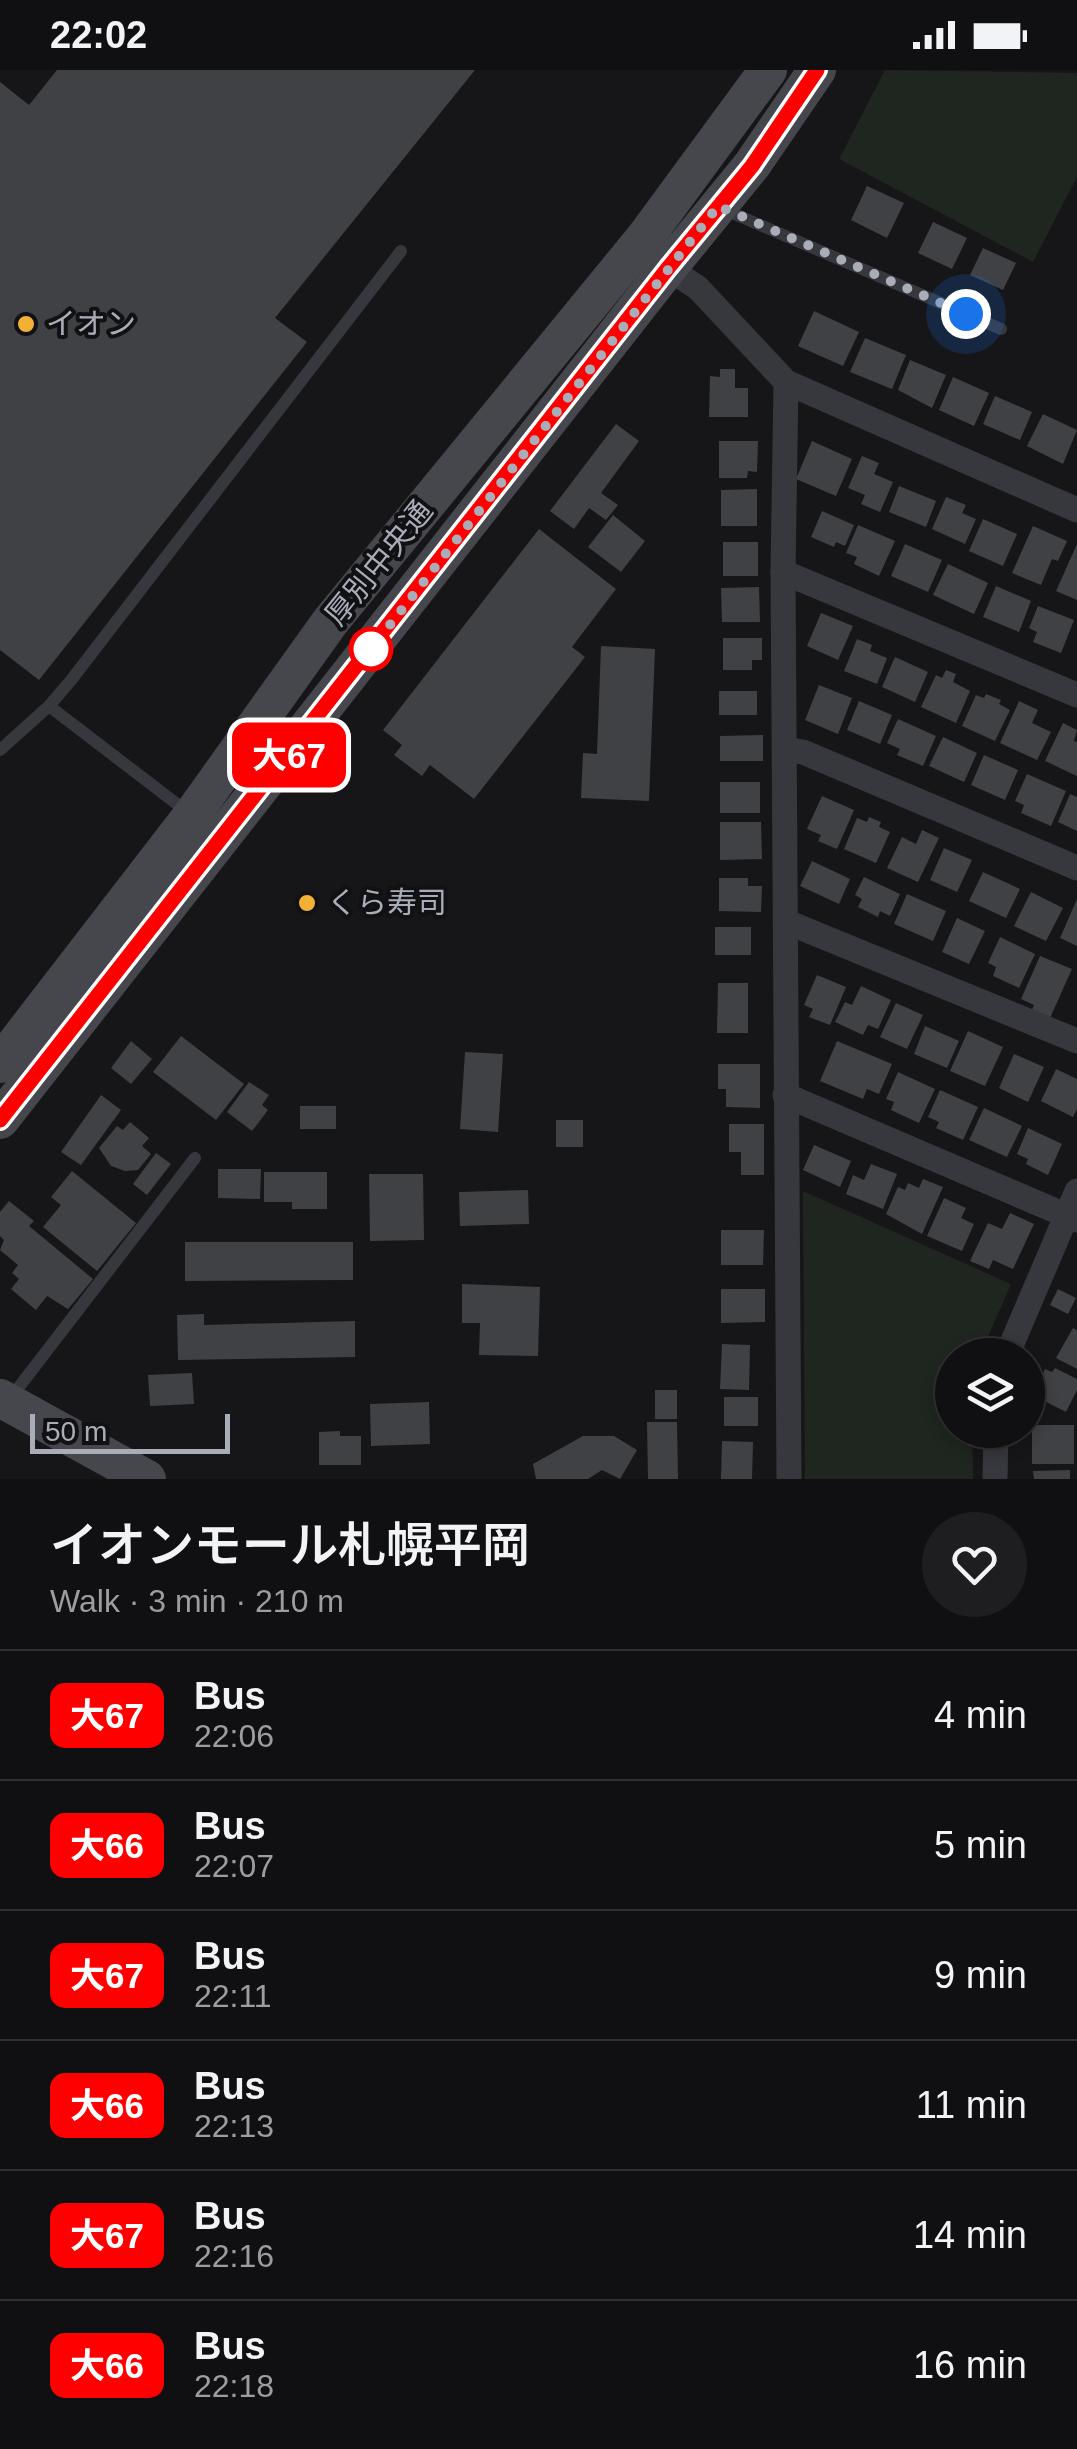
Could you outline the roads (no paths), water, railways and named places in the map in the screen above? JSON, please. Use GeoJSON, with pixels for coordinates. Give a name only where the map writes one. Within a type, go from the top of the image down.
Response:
{"type":"FeatureCollection","features":[{"type":"Feature","properties":{"kind":"main road","name":"厚別中央通"},"geometry":{"type":"LineString","coordinates":[[0,1064],[192,815],[330,622],[646,236],[768,70]]}},
{"type":"Feature","properties":{"kind":"main road","name":"厚別中央通"},"geometry":{"type":"LineString","coordinates":[[0,1120],[752,166],[817,70]]}},
{"type":"Feature","properties":{"kind":"main road"},"geometry":{"type":"LineString","coordinates":[[4,1400],[147,1479]]}},
{"type":"Feature","properties":{"kind":"street"},"geometry":{"type":"LineString","coordinates":[[668,268],[698,288],[786,382],[1077,510]]}},
{"type":"Feature","properties":{"kind":"street"},"geometry":{"type":"LineString","coordinates":[[786,382],[783,572],[789,1479]]}},
{"type":"Feature","properties":{"kind":"street"},"geometry":{"type":"LineString","coordinates":[[783,572],[1077,695]]}},
{"type":"Feature","properties":{"kind":"street"},"geometry":{"type":"LineString","coordinates":[[785,748],[1077,868]]}},
{"type":"Feature","properties":{"kind":"street"},"geometry":{"type":"LineString","coordinates":[[787,922],[1077,1041]]}},
{"type":"Feature","properties":{"kind":"street"},"geometry":{"type":"LineString","coordinates":[[785,1096],[1074,1209],[1015,1338]]}},
{"type":"Feature","properties":{"kind":"street"},"geometry":{"type":"LineString","coordinates":[[995,1479],[996,1448]]}},
{"type":"Feature","properties":{"kind":"lane"},"geometry":{"type":"LineString","coordinates":[[718,206],[1001,329]]}},
{"type":"Feature","properties":{"kind":"lane"},"geometry":{"type":"LineString","coordinates":[[0,750],[50,706],[401,251]]}},
{"type":"Feature","properties":{"kind":"lane"},"geometry":{"type":"LineString","coordinates":[[50,706],[224,838]]}},
{"type":"Feature","properties":{"kind":"lane"},"geometry":{"type":"LineString","coordinates":[[4,1400],[194,1158]]}},
{"type":"Feature","properties":{"kind":"place","name":"イオン"},"geometry":{"type":"Point","coordinates":[26,324]}},
{"type":"Feature","properties":{"kind":"place","name":"くら寿司"},"geometry":{"type":"Point","coordinates":[307,903]}}]}
